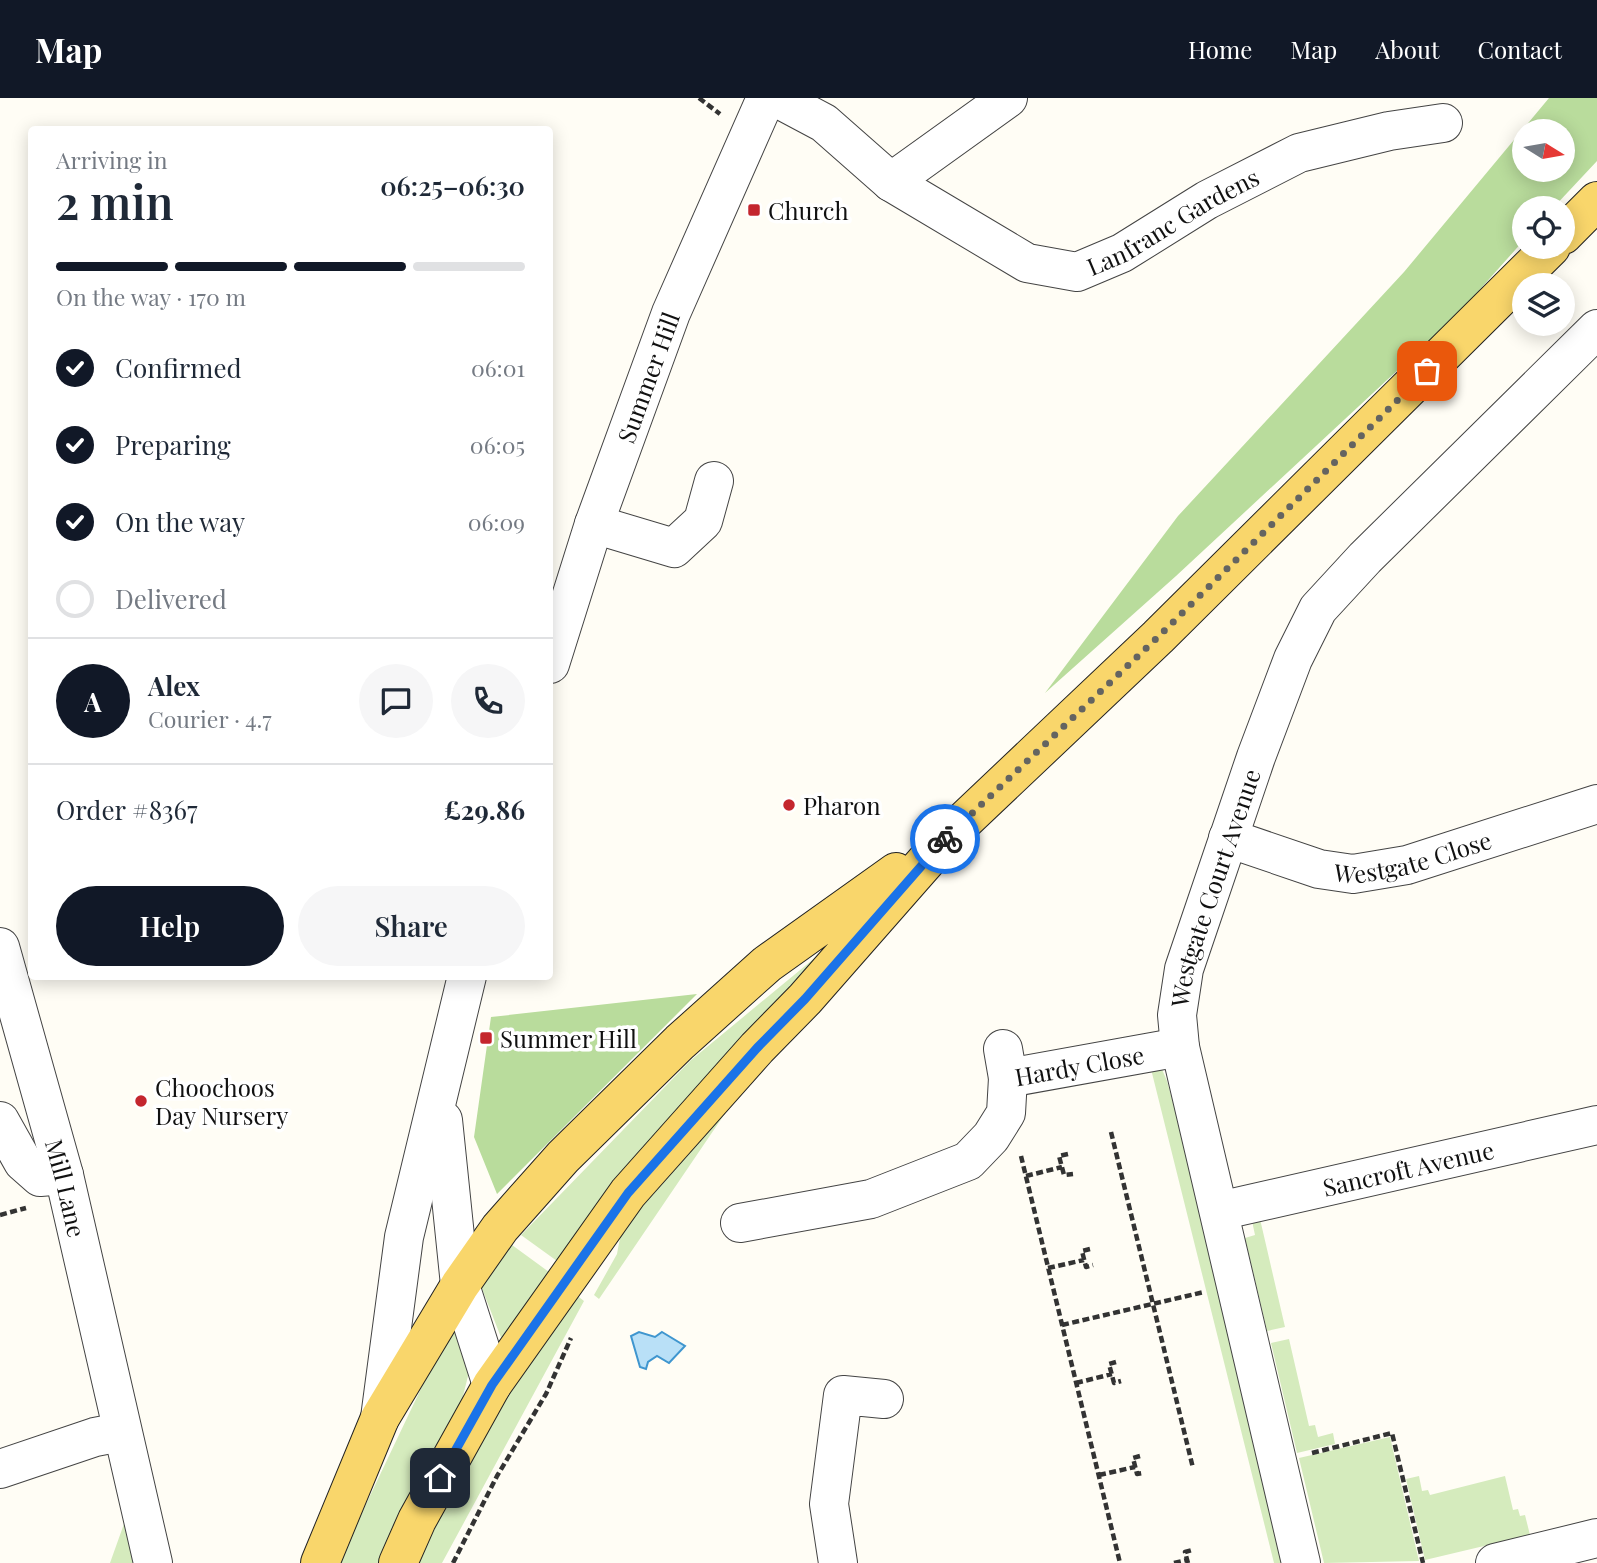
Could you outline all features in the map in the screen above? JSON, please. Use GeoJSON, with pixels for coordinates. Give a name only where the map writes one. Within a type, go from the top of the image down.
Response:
{"type":"FeatureCollection","features":[{"type":"Feature","properties":{"kind":"main road"},"geometry":{"type":"LineString","coordinates":[[1575,223],[1597,201]]}},
{"type":"Feature","properties":{"kind":"main road"},"geometry":{"type":"LineString","coordinates":[[398,1563],[417,1520],[492,1385],[628,1193],[757,1048],[814,989],[949,835],[1158,637],[1539,259]]}},
{"type":"Feature","properties":{"kind":"main road"},"geometry":{"type":"LineString","coordinates":[[320,1563],[380,1418],[460,1285],[500,1228],[563,1157],[680,1042],[767,964],[949,835]]}},
{"type":"Feature","properties":{"kind":"street","name":"Summer Hill"},"geometry":{"type":"LineString","coordinates":[[553,654],[594,524],[671,313],[766,98]]}},
{"type":"Feature","properties":{"kind":"street","name":"Lanfranc Gardens"},"geometry":{"type":"LineString","coordinates":[[777,98],[824,123],[891,182],[1027,263],[1077,272],[1122,253],[1208,200],[1299,153],[1389,131],[1443,123]]}},
{"type":"Feature","properties":{"kind":"street"},"geometry":{"type":"LineString","coordinates":[[891,182],[1008,98]]}},
{"type":"Feature","properties":{"kind":"street","name":"Westgate Court Avenue"},"geometry":{"type":"LineString","coordinates":[[1301,1563],[1180,1047],[1177,1015],[1184,969],[1293,659],[1318,609],[1365,558],[1597,329]]}},
{"type":"Feature","properties":{"kind":"street"},"geometry":{"type":"LineString","coordinates":[[594,524],[674,548],[703,521],[714,481]]}},
{"type":"Feature","properties":{"kind":"street","name":"Westgate Close"},"geometry":{"type":"LineString","coordinates":[[1228,838],[1319,869],[1353,874],[1407,866],[1597,804]]}},
{"type":"Feature","properties":{"kind":"street","name":"Mill Lane"},"geometry":{"type":"LineString","coordinates":[[0,947],[64,1175],[153,1563]]}},
{"type":"Feature","properties":{"kind":"street"},"geometry":{"type":"LineString","coordinates":[[380,1418],[404,1237],[466,980]]}},
{"type":"Feature","properties":{"kind":"street","name":"Hardy Close"},"geometry":{"type":"LineString","coordinates":[[1006,1080],[1180,1047]]}},
{"type":"Feature","properties":{"kind":"street"},"geometry":{"type":"LineString","coordinates":[[740,1223],[872,1199],[968,1161],[990,1137],[1006,1080]]}},
{"type":"Feature","properties":{"kind":"street"},"geometry":{"type":"LineString","coordinates":[[440,1094],[460,1285],[492,1385]]}},
{"type":"Feature","properties":{"kind":"street"},"geometry":{"type":"LineString","coordinates":[[3,1107],[23,1162],[40,1177],[64,1175]]}},
{"type":"Feature","properties":{"kind":"street","name":"Sancroft Avenue"},"geometry":{"type":"LineString","coordinates":[[1219,1211],[1597,1125]]}},
{"type":"Feature","properties":{"kind":"street"},"geometry":{"type":"LineString","coordinates":[[838,1563],[829,1504],[830,1475],[843,1395],[884,1399]]}},
{"type":"Feature","properties":{"kind":"street"},"geometry":{"type":"LineString","coordinates":[[0,1469],[94,1437],[121,1432]]}},
{"type":"Feature","properties":{"kind":"street"},"geometry":{"type":"LineString","coordinates":[[1495,1563],[1597,1538]]}},
{"type":"Feature","properties":{"kind":"path"},"geometry":{"type":"LineString","coordinates":[[1006,1080],[1016,1134],[1119,1563]]}},
{"type":"Feature","properties":{"kind":"path"},"geometry":{"type":"LineString","coordinates":[[1111,1132],[1193,1468]]}},
{"type":"Feature","properties":{"kind":"path"},"geometry":{"type":"LineString","coordinates":[[1068,1154],[1059,1156],[1064,1175],[1073,1174]]}},
{"type":"Feature","properties":{"kind":"path"},"geometry":{"type":"LineString","coordinates":[[1026,1176],[1062,1167]]}},
{"type":"Feature","properties":{"kind":"path"},"geometry":{"type":"LineString","coordinates":[[1090,1249],[1082,1251],[1084,1260],[1086,1267],[1094,1265]]}},
{"type":"Feature","properties":{"kind":"path"},"geometry":{"type":"LineString","coordinates":[[1048,1268],[1084,1260]]}},
{"type":"Feature","properties":{"kind":"path"},"geometry":{"type":"LineString","coordinates":[[1062,1325],[1235,1284]]}},
{"type":"Feature","properties":{"kind":"path"},"geometry":{"type":"LineString","coordinates":[[453,1563],[497,1476],[546,1394],[573,1335]]}},
{"type":"Feature","properties":{"kind":"path"},"geometry":{"type":"LineString","coordinates":[[1116,1362],[1110,1364],[1114,1383],[1121,1381]]}},
{"type":"Feature","properties":{"kind":"path"},"geometry":{"type":"LineString","coordinates":[[1076,1382],[1112,1374]]}},
{"type":"Feature","properties":{"kind":"path"},"geometry":{"type":"LineString","coordinates":[[1277,1461],[1392,1433],[1423,1563]]}},
{"type":"Feature","properties":{"kind":"path"},"geometry":{"type":"LineString","coordinates":[[1140,1456],[1133,1458],[1137,1474],[1143,1473]]}},
{"type":"Feature","properties":{"kind":"path"},"geometry":{"type":"LineString","coordinates":[[1098,1475],[1135,1467]]}},
{"type":"Feature","properties":{"kind":"path"},"geometry":{"type":"LineString","coordinates":[[1174,1563],[1187,1561],[1185,1552],[1192,1550]]}},
{"type":"Feature","properties":{"kind":"green space"},"geometry":{"type":"Polygon","coordinates":[[[1549,98],[1597,98],[1597,161],[1564,196],[1512,196],[1512,253],[1458,314],[1176,576],[1045,693],[1178,516],[1404,272],[1512,142],[1512,182],[1575,182],[1575,119],[1532,119],[1549,98]]]}},
{"type":"Feature","properties":{"kind":"green space"},"geometry":{"type":"Polygon","coordinates":[[[828,947],[557,1261],[521,1235],[690,1061],[828,947]]]}},
{"type":"Feature","properties":{"kind":"green space"},"geometry":{"type":"Polygon","coordinates":[[[697,994],[497,1194],[474,1137],[491,1017],[697,994]]]}},
{"type":"Feature","properties":{"kind":"green space"},"geometry":{"type":"Polygon","coordinates":[[[1150,1065],[1161,1067],[1167,1081],[1196,1185],[1286,1563],[1274,1563],[1150,1065]]]}},
{"type":"Feature","properties":{"kind":"green space"},"geometry":{"type":"Polygon","coordinates":[[[745,1084],[599,1299],[594,1295],[617,1254],[622,1227],[745,1084]]]}},
{"type":"Feature","properties":{"kind":"green space"},"geometry":{"type":"Polygon","coordinates":[[[1260,1219],[1285,1327],[1267,1331],[1245,1238],[1255,1235],[1252,1221],[1260,1219]]]}},
{"type":"Feature","properties":{"kind":"green space"},"geometry":{"type":"Polygon","coordinates":[[[512,1245],[549,1272],[502,1340],[481,1286],[512,1245]]]}},
{"type":"Feature","properties":{"kind":"green space"},"geometry":{"type":"Polygon","coordinates":[[[575,1294],[584,1301],[442,1563],[416,1563],[492,1420],[575,1294]]]}},
{"type":"Feature","properties":{"kind":"green space"},"geometry":{"type":"Polygon","coordinates":[[[456,1325],[469,1372],[461,1404],[379,1563],[338,1563],[427,1376],[456,1325]]]}},
{"type":"Feature","properties":{"kind":"green space"},"geometry":{"type":"Polygon","coordinates":[[[1289,1339],[1309,1426],[1315,1425],[1318,1437],[1333,1433],[1335,1444],[1297,1453],[1271,1343],[1289,1339]]]}},
{"type":"Feature","properties":{"kind":"green space"},"geometry":{"type":"Polygon","coordinates":[[[1390,1437],[1419,1561],[1324,1563],[1299,1458],[1390,1437]]]}},
{"type":"Feature","properties":{"kind":"green space"},"geometry":{"type":"Polygon","coordinates":[[[1419,1476],[1422,1491],[1428,1490],[1430,1495],[1505,1476],[1513,1510],[1518,1509],[1520,1516],[1525,1515],[1530,1535],[1425,1560],[1406,1479],[1419,1476]]]}},
{"type":"Feature","properties":{"kind":"green space"},"geometry":{"type":"Polygon","coordinates":[[[125,1521],[135,1563],[110,1563],[125,1521]]]}},
{"type":"Feature","properties":{"kind":"water"},"geometry":{"type":"Polygon","coordinates":[[[639,1332],[655,1337],[662,1332],[685,1346],[669,1363],[657,1356],[648,1362],[646,1369],[640,1367],[631,1336],[639,1332]]]}},
{"type":"Feature","properties":{"kind":"way so far"},"geometry":{"type":"LineString","coordinates":[[945,839],[1158,637],[1427,371]]}},
{"type":"Feature","properties":{"kind":"place","name":"Church"},"geometry":{"type":"Point","coordinates":[754,210]}},
{"type":"Feature","properties":{"kind":"place","name":"Pharon"},"geometry":{"type":"Point","coordinates":[789,805]}},
{"type":"Feature","properties":{"kind":"place","name":"Summer Hill"},"geometry":{"type":"Point","coordinates":[486,1038]}},
{"type":"Feature","properties":{"kind":"place","name":"Choochoos Day Nursery"},"geometry":{"type":"Point","coordinates":[141,1101]}},
{"type":"Feature","properties":{"kind":"route"},"geometry":{"type":"LineString","coordinates":[[440,1478],[492,1385],[628,1193],[757,1048],[805,999],[945,839]]}}]}
